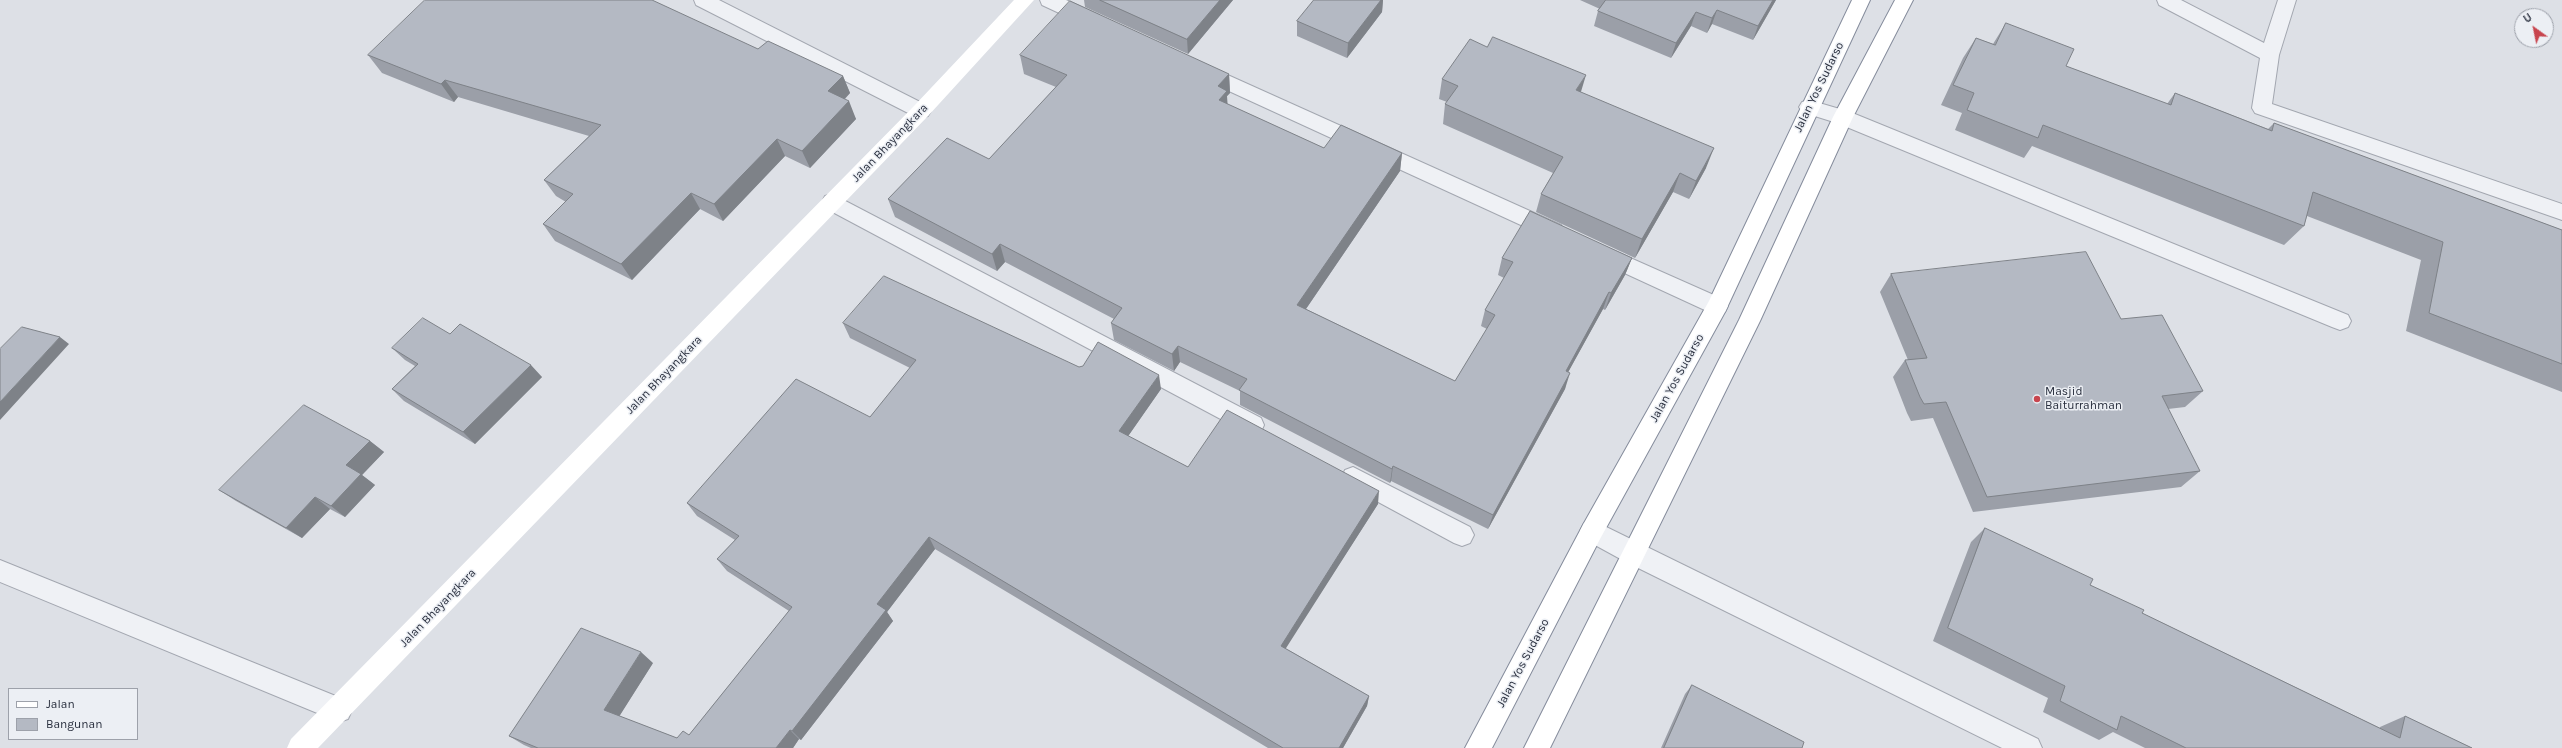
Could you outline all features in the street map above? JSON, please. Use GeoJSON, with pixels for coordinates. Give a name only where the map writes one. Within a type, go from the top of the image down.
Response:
{"type":"FeatureCollection","features":[{"type":"Feature","properties":{"kind":"main road","name":"Jalan Bhayangkara"},"geometry":{"type":"LineString","coordinates":[[300,748],[832,202],[922,112],[1025,0]]}},
{"type":"Feature","properties":{"kind":"main road","name":"Jalan Yos Sudarso"},"geometry":{"type":"LineString","coordinates":[[1478,748],[1592,531],[1717,306],[1809,107],[1861,0]]}},
{"type":"Feature","properties":{"kind":"main road"},"geometry":{"type":"LineString","coordinates":[[1537,748],[1748,321],[1843,117],[1901,1]]}},
{"type":"Feature","properties":{"kind":"street"},"geometry":{"type":"LineString","coordinates":[[703,0],[922,112]]}},
{"type":"Feature","properties":{"kind":"street"},"geometry":{"type":"LineString","coordinates":[[1049,0],[1108,27]]}},
{"type":"Feature","properties":{"kind":"street"},"geometry":{"type":"LineString","coordinates":[[2166,0],[2270,55]]}},
{"type":"Feature","properties":{"kind":"street"},"geometry":{"type":"LineString","coordinates":[[2287,0],[2270,55],[2262,108],[2562,212]]}},
{"type":"Feature","properties":{"kind":"street"},"geometry":{"type":"LineString","coordinates":[[1187,63],[1717,306]]}},
{"type":"Feature","properties":{"kind":"street"},"geometry":{"type":"LineString","coordinates":[[1809,107],[1843,117],[2340,321]]}},
{"type":"Feature","properties":{"kind":"street"},"geometry":{"type":"LineString","coordinates":[[832,202],[1273,435]]}},
{"type":"Feature","properties":{"kind":"street"},"geometry":{"type":"LineString","coordinates":[[1336,468],[1462,535]]}},
{"type":"Feature","properties":{"kind":"street"},"geometry":{"type":"LineString","coordinates":[[1592,531],[1634,554],[2029,748]]}},
{"type":"Feature","properties":{"kind":"street"},"geometry":{"type":"LineString","coordinates":[[0,571],[338,710]]}},
{"type":"Feature","properties":{"kind":"building"},"geometry":{"type":"Polygon","coordinates":[[[425,0],[652,0],[758,49],[768,41],[843,76],[828,91],[849,101],[802,151],[777,139],[714,204],[691,193],[621,264],[543,224],[573,194],[544,180],[601,125],[445,80],[441,84],[368,55],[425,0]]]}},
{"type":"Feature","properties":{"kind":"building"},"geometry":{"type":"Polygon","coordinates":[[[1100,0],[1220,0],[1187,39],[1100,0]]]}},
{"type":"Feature","properties":{"kind":"building"},"geometry":{"type":"Polygon","coordinates":[[[1314,0],[1381,0],[1348,43],[1297,21],[1314,0]]]}},
{"type":"Feature","properties":{"kind":"building"},"geometry":{"type":"Polygon","coordinates":[[[1606,0],[1773,0],[1758,26],[1717,10],[1712,18],[1696,12],[1676,43],[1598,11],[1606,0]]]}},
{"type":"Feature","properties":{"kind":"building"},"geometry":{"type":"Polygon","coordinates":[[[1070,1],[1229,74],[1218,86],[1227,91],[1219,100],[1324,148],[1341,125],[1402,153],[1297,305],[1455,381],[1495,315],[1485,310],[1513,262],[1502,258],[1530,211],[1632,258],[1611,293],[1609,292],[1566,371],[1570,373],[1493,515],[1393,466],[1392,469],[1239,390],[1247,379],[1178,346],[1172,354],[1111,323],[1122,308],[1000,244],[992,254],[888,199],[947,138],[989,159],[1067,75],[1020,55],[1070,1]]]}},
{"type":"Feature","properties":{"kind":"building"},"geometry":{"type":"Polygon","coordinates":[[[2006,23],[2074,49],[2066,66],[2171,105],[2175,93],[2272,131],[2274,123],[2562,230],[2562,364],[2429,313],[2443,242],[2313,192],[2304,226],[2043,125],[2038,138],[1967,110],[1974,93],[1953,85],[1976,38],[1995,45],[2006,23]]]}},
{"type":"Feature","properties":{"kind":"building"},"geometry":{"type":"Polygon","coordinates":[[[1493,37],[1586,75],[1576,90],[1714,148],[1696,181],[1680,173],[1642,239],[1541,194],[1563,157],[1445,104],[1458,86],[1442,79],[1470,39],[1487,47],[1493,37]]]}},
{"type":"Feature","properties":{"kind":"building","name":"Masjid Baiturrahman"},"geometry":{"type":"Polygon","coordinates":[[[2086,252],[2121,319],[2162,315],[2203,391],[2162,396],[2200,471],[1987,497],[1946,402],[1924,404],[1920,397],[1905,360],[1927,358],[1891,274],[2086,252]]]}},
{"type":"Feature","properties":{"kind":"building"},"geometry":{"type":"Polygon","coordinates":[[[884,276],[1079,367],[1083,366],[1098,342],[1159,375],[1119,431],[1188,467],[1227,410],[1379,491],[1281,646],[1369,696],[1339,748],[1283,748],[929,537],[877,604],[886,610],[792,731],[790,730],[776,748],[538,748],[509,736],[581,628],[641,652],[604,710],[677,738],[683,731],[689,735],[792,607],[717,559],[739,536],[687,503],[796,379],[870,417],[916,360],[843,323],[884,276]]]}},
{"type":"Feature","properties":{"kind":"building"},"geometry":{"type":"Polygon","coordinates":[[[423,318],[450,334],[460,324],[531,365],[463,432],[392,389],[418,364],[392,348],[423,318]]]}},
{"type":"Feature","properties":{"kind":"building"},"geometry":{"type":"Polygon","coordinates":[[[22,327],[60,337],[0,402],[0,349],[22,327]]]}},
{"type":"Feature","properties":{"kind":"building"},"geometry":{"type":"Polygon","coordinates":[[[304,405],[370,441],[346,465],[361,474],[331,506],[315,497],[286,528],[219,490],[304,405]]]}},
{"type":"Feature","properties":{"kind":"building"},"geometry":{"type":"Polygon","coordinates":[[[1985,528],[2093,579],[2090,585],[2144,610],[2142,613],[2400,738],[2405,716],[2472,748],[2186,748],[2121,716],[2117,730],[2060,701],[2065,686],[1948,628],[1985,528]]]}},
{"type":"Feature","properties":{"kind":"building"},"geometry":{"type":"Polygon","coordinates":[[[1692,685],[1804,742],[1802,748],[1664,748],[1692,685]]]}},
{"type":"Feature","properties":{"kind":"place","name":"Masjid Baiturrahman"},"geometry":{"type":"Point","coordinates":[2037,399]}}]}
